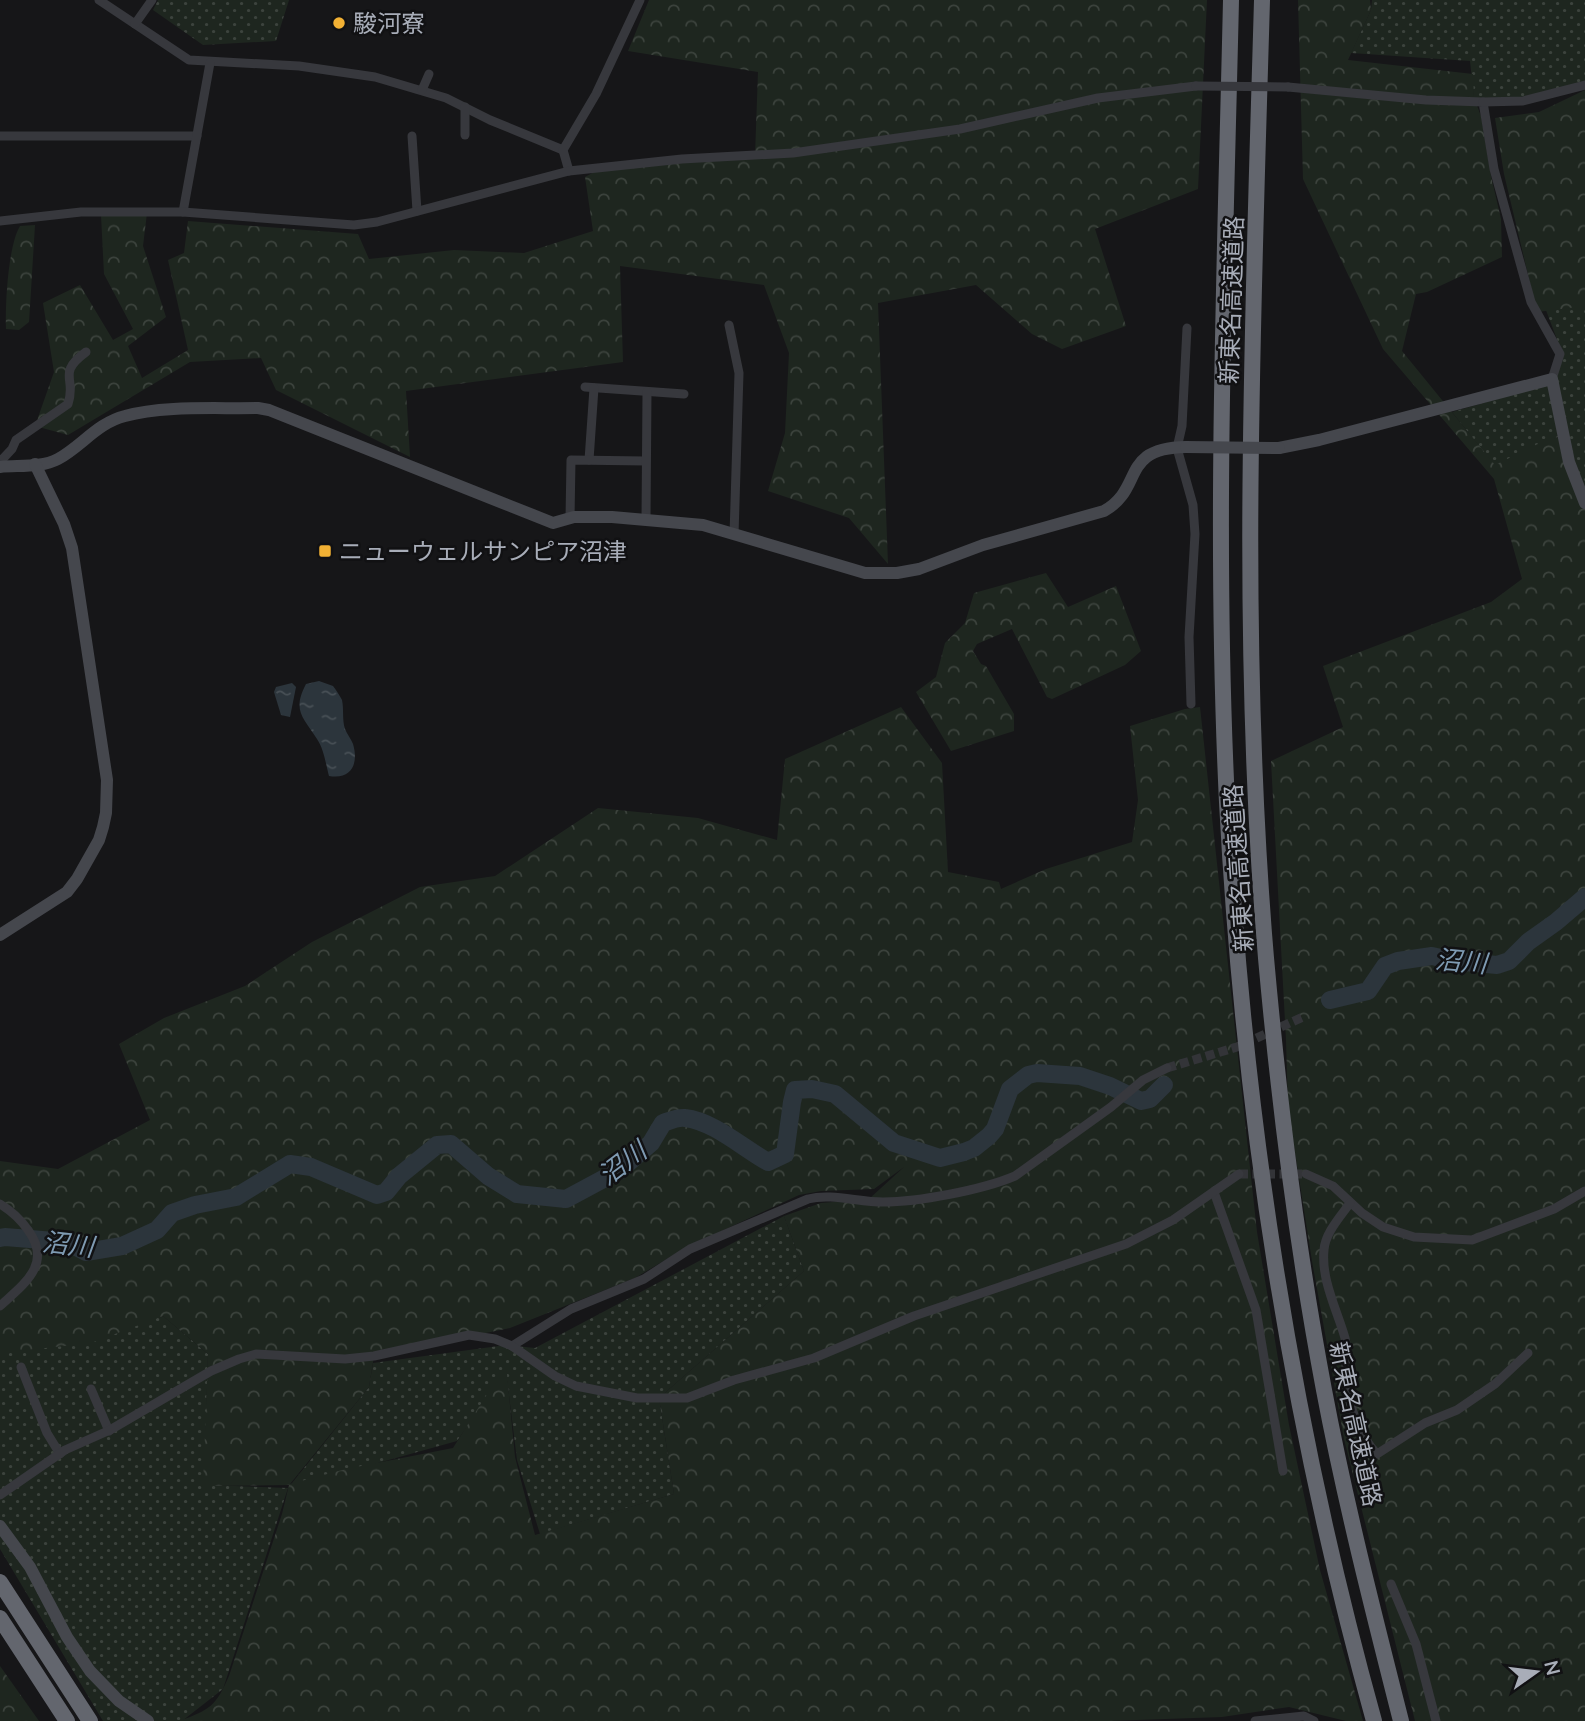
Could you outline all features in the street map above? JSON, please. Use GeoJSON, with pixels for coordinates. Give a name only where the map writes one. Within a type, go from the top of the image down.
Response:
{"type":"FeatureCollection","features":[{"type":"Feature","properties":{"kind":"highway","name":"新東名高速道路"},"geometry":{"type":"LineString","coordinates":[[1231,0],[1221,531],[1227,803],[1237,940],[1270,1235],[1289,1347],[1343,1598],[1374,1721]]}},
{"type":"Feature","properties":{"kind":"highway","name":"新東名高速道路"},"geometry":{"type":"LineString","coordinates":[[1262,0],[1250,431],[1250,561],[1256,807],[1266,957],[1281,1105],[1309,1306],[1346,1495],[1401,1721]]}},
{"type":"Feature","properties":{"kind":"highway"},"geometry":{"type":"LineString","coordinates":[[0,1582],[90,1721]]}},
{"type":"Feature","properties":{"kind":"highway"},"geometry":{"type":"LineString","coordinates":[[0,1618],[67,1721]]}},
{"type":"Feature","properties":{"kind":"street"},"geometry":{"type":"LineString","coordinates":[[99,0],[189,60],[299,66],[375,77],[446,98],[563,150]]}},
{"type":"Feature","properties":{"kind":"street"},"geometry":{"type":"LineString","coordinates":[[135,24],[152,0]]}},
{"type":"Feature","properties":{"kind":"street"},"geometry":{"type":"LineString","coordinates":[[569,171],[563,150],[596,94],[640,0]]}},
{"type":"Feature","properties":{"kind":"street"},"geometry":{"type":"LineString","coordinates":[[183,212],[209,63]]}},
{"type":"Feature","properties":{"kind":"street"},"geometry":{"type":"LineString","coordinates":[[422,90],[429,74]]}},
{"type":"Feature","properties":{"kind":"street"},"geometry":{"type":"LineString","coordinates":[[0,221],[81,212],[183,212],[354,225],[377,222],[569,171],[682,159],[793,153],[960,129],[1098,97],[1196,86],[1288,87],[1426,100],[1523,102],[1585,85]]}},
{"type":"Feature","properties":{"kind":"street"},"geometry":{"type":"LineString","coordinates":[[1483,102],[1494,169],[1531,302],[1560,354],[1552,379],[1569,463],[1585,503]]}},
{"type":"Feature","properties":{"kind":"street"},"geometry":{"type":"LineString","coordinates":[[465,107],[465,135]]}},
{"type":"Feature","properties":{"kind":"street"},"geometry":{"type":"LineString","coordinates":[[0,136],[197,136]]}},
{"type":"Feature","properties":{"kind":"street"},"geometry":{"type":"LineString","coordinates":[[412,136],[417,211]]}},
{"type":"Feature","properties":{"kind":"street"},"geometry":{"type":"LineString","coordinates":[[729,325],[739,373],[734,535]]}},
{"type":"Feature","properties":{"kind":"street"},"geometry":{"type":"LineString","coordinates":[[1187,328],[1182,447],[1193,505],[1195,534],[1189,637],[1191,704]]}},
{"type":"Feature","properties":{"kind":"street"},"geometry":{"type":"LineString","coordinates":[[0,465],[16,439],[68,404],[71,395],[68,373],[70,366],[86,352]]}},
{"type":"Feature","properties":{"kind":"street"},"geometry":{"type":"LineString","coordinates":[[0,465],[35,464],[58,459],[104,424],[124,416],[150,411],[258,408],[269,410],[541,520],[553,523],[570,519],[646,519],[703,525],[865,573],[897,573],[919,569],[983,545],[1104,510],[1116,504],[1137,464],[1154,452],[1182,447],[1279,448],[1552,379]]}},
{"type":"Feature","properties":{"kind":"street"},"geometry":{"type":"LineString","coordinates":[[589,460],[589,388],[684,394]]}},
{"type":"Feature","properties":{"kind":"street"},"geometry":{"type":"LineString","coordinates":[[646,519],[647,391]]}},
{"type":"Feature","properties":{"kind":"street"},"geometry":{"type":"LineString","coordinates":[[570,519],[571,460],[646,461]]}},
{"type":"Feature","properties":{"kind":"street"},"geometry":{"type":"LineString","coordinates":[[0,935],[67,892],[99,840],[106,813],[107,779],[72,548],[64,524],[35,464]]}},
{"type":"Feature","properties":{"kind":"street"},"geometry":{"type":"LineString","coordinates":[[512,1346],[571,1308],[644,1279],[690,1249],[808,1199],[821,1195],[884,1202],[932,1198],[1015,1176],[1111,1107],[1143,1080],[1167,1068]]}},
{"type":"Feature","properties":{"kind":"street"},"geometry":{"type":"LineString","coordinates":[[0,1495],[60,1454],[109,1431],[211,1371],[256,1354],[345,1359],[374,1356],[469,1335],[495,1339],[512,1346],[555,1376],[576,1386],[637,1398],[687,1398],[734,1380],[814,1358],[914,1316],[1126,1244],[1173,1220],[1239,1174]]}},
{"type":"Feature","properties":{"kind":"street"},"geometry":{"type":"LineString","coordinates":[[1306,1174],[1333,1186],[1350,1203],[1383,1227],[1414,1237],[1472,1240],[1554,1209],[1585,1191]]}},
{"type":"Feature","properties":{"kind":"street"},"geometry":{"type":"LineString","coordinates":[[1214,1192],[1256,1310],[1283,1471]]}},
{"type":"Feature","properties":{"kind":"street"},"geometry":{"type":"LineString","coordinates":[[1350,1203],[1327,1238],[1324,1249],[1326,1268],[1329,1292],[1345,1340],[1346,1381],[1351,1405],[1365,1442],[1377,1454],[1425,1423],[1457,1410],[1495,1384],[1528,1353]]}},
{"type":"Feature","properties":{"kind":"street"},"geometry":{"type":"LineString","coordinates":[[0,1204],[24,1224],[37,1242],[38,1253],[36,1266],[29,1278],[0,1306]]}},
{"type":"Feature","properties":{"kind":"street"},"geometry":{"type":"LineString","coordinates":[[20,1367],[47,1433],[60,1454]]}},
{"type":"Feature","properties":{"kind":"street"},"geometry":{"type":"LineString","coordinates":[[91,1388],[109,1431]]}},
{"type":"Feature","properties":{"kind":"street"},"geometry":{"type":"LineString","coordinates":[[0,1526],[30,1567],[67,1637],[90,1671],[119,1701],[148,1721]]}},
{"type":"Feature","properties":{"kind":"street"},"geometry":{"type":"LineString","coordinates":[[1391,1584],[1416,1644],[1436,1721]]}},
{"type":"Feature","properties":{"kind":"street"},"geometry":{"type":"LineString","coordinates":[[1255,1721],[1304,1716],[1314,1721]]}},
{"type":"Feature","properties":{"kind":"green space"},"geometry":{"type":"Polygon","coordinates":[[[158,0],[289,0],[276,41],[203,45],[153,10],[158,0]]]}},
{"type":"Feature","properties":{"kind":"green space"},"geometry":{"type":"Polygon","coordinates":[[[649,0],[1207,0],[1198,189],[1095,229],[1126,326],[1062,349],[1032,334],[976,285],[878,303],[888,564],[849,518],[768,491],[785,433],[789,353],[764,285],[620,266],[623,362],[406,391],[410,457],[276,390],[261,358],[190,362],[68,435],[35,426],[54,372],[43,303],[80,285],[113,340],[133,329],[104,274],[101,215],[147,213],[143,246],[166,317],[128,346],[142,378],[188,350],[168,260],[184,253],[188,221],[358,234],[369,259],[454,250],[524,253],[593,231],[585,177],[596,171],[755,156],[758,72],[628,51],[649,0]]]}},
{"type":"Feature","properties":{"kind":"green space"},"geometry":{"type":"Polygon","coordinates":[[[1298,0],[1370,0],[1371,10],[1348,60],[1473,74],[1474,98],[1481,116],[1501,219],[1502,257],[1427,292],[1416,294],[1402,351],[1495,465],[1546,440],[1560,437],[1585,509],[1585,1721],[1415,1721],[1344,1439],[1312,1261],[1288,1108],[1271,761],[1343,727],[1323,666],[1491,602],[1522,579],[1494,479],[1383,349],[1303,179],[1298,0]]]}},
{"type":"Feature","properties":{"kind":"green space"},"geometry":{"type":"Polygon","coordinates":[[[1372,0],[1585,0],[1585,85],[1523,101],[1474,98],[1470,61],[1351,53],[1371,10],[1372,0]]]}},
{"type":"Feature","properties":{"kind":"green space"},"geometry":{"type":"Polygon","coordinates":[[[1585,90],[1585,306],[1537,312],[1504,174],[1495,118],[1539,112],[1585,90]]]}},
{"type":"Feature","properties":{"kind":"green space"},"geometry":{"type":"Polygon","coordinates":[[[1585,105],[1585,491],[1573,461],[1554,374],[1562,353],[1540,294],[1585,105]]]}},
{"type":"Feature","properties":{"kind":"green space"},"geometry":{"type":"Polygon","coordinates":[[[35,225],[29,322],[19,330],[6,329],[8,276],[16,235],[20,226],[35,225]]]}},
{"type":"Feature","properties":{"kind":"green space"},"geometry":{"type":"Polygon","coordinates":[[[1550,384],[1558,437],[1495,466],[1452,412],[1550,384]]]}},
{"type":"Feature","properties":{"kind":"green space"},"geometry":{"type":"Polygon","coordinates":[[[1046,573],[1068,607],[1116,586],[1141,651],[1125,665],[1052,699],[1047,697],[1012,629],[977,644],[973,651],[981,664],[986,666],[1014,714],[1014,731],[951,751],[916,692],[936,677],[945,643],[965,623],[974,593],[1046,573]]]}},
{"type":"Feature","properties":{"kind":"green space"},"geometry":{"type":"Polygon","coordinates":[[[901,707],[942,763],[948,872],[999,882],[1001,889],[1046,869],[1132,842],[1138,800],[1130,726],[1200,707],[1257,1232],[1289,1425],[1320,1570],[1363,1721],[1346,1721],[1289,1707],[1222,1717],[1108,1721],[179,1721],[211,1706],[229,1676],[289,1485],[203,1486],[208,1354],[163,1316],[91,1343],[0,1353],[0,1161],[58,1169],[150,1120],[119,1044],[164,1018],[245,986],[312,942],[420,887],[495,876],[598,808],[698,818],[777,840],[785,759],[901,707]],[[904,1167],[874,1189],[821,1191],[799,1195],[685,1248],[635,1278],[510,1328],[374,1356],[369,1387],[290,1484],[346,1469],[453,1448],[506,1364],[515,1457],[535,1535],[674,1494],[659,1398],[804,1271],[784,1216],[821,1203],[869,1199],[904,1167]]]}},
{"type":"Feature","properties":{"kind":"green space"},"geometry":{"type":"Polygon","coordinates":[[[784,1216],[804,1271],[659,1398],[674,1494],[540,1534],[517,1460],[506,1371],[457,1441],[288,1488],[369,1387],[373,1363],[506,1345],[535,1348],[784,1216]]]}},
{"type":"Feature","properties":{"kind":"green space"},"geometry":{"type":"Polygon","coordinates":[[[163,1316],[208,1354],[204,1485],[288,1488],[223,1689],[182,1721],[103,1721],[0,1549],[0,1351],[163,1316]]]}},
{"type":"Feature","properties":{"kind":"green space"},"geometry":{"type":"Polygon","coordinates":[[[0,1666],[39,1721],[0,1721],[0,1666]]]}},
{"type":"Feature","properties":{"kind":"water"},"geometry":{"type":"Polygon","coordinates":[[[319,681],[333,686],[342,700],[344,726],[355,751],[352,769],[343,776],[329,776],[321,747],[301,713],[300,701],[306,684],[319,681]]]}},
{"type":"Feature","properties":{"kind":"water"},"geometry":{"type":"Polygon","coordinates":[[[292,683],[296,687],[290,717],[281,715],[274,692],[276,687],[292,683]]]}},
{"type":"Feature","properties":{"kind":"waterway","name":"沼川"},"geometry":{"type":"LineString","coordinates":[[1330,1000],[1368,991],[1385,966],[1398,961],[1432,956],[1497,965],[1509,961],[1528,942],[1585,897]]}},
{"type":"Feature","properties":{"kind":"waterway","name":"沼川"},"geometry":{"type":"LineString","coordinates":[[0,1238],[67,1242],[86,1252],[122,1246],[157,1230],[172,1213],[195,1205],[236,1197],[290,1164],[311,1167],[377,1195],[386,1192],[399,1176],[437,1145],[451,1144],[488,1176],[517,1194],[566,1199],[620,1170],[651,1143],[663,1123],[679,1118],[706,1124],[768,1162],[785,1154],[795,1090],[812,1089],[835,1094],[894,1143],[940,1158],[974,1148],[989,1136],[995,1129],[1010,1089],[1028,1075],[1037,1073],[1080,1076],[1110,1086],[1141,1101],[1150,1099],[1164,1085]]}},
{"type":"Feature","properties":{"kind":"tunnel"},"geometry":{"type":"LineString","coordinates":[[1167,1068],[1237,1047],[1305,1016]]}},
{"type":"Feature","properties":{"kind":"tunnel"},"geometry":{"type":"LineString","coordinates":[[1239,1174],[1306,1174]]}},
{"type":"Feature","properties":{"kind":"place","name":"駿河寮"},"geometry":{"type":"Point","coordinates":[339,23]}},
{"type":"Feature","properties":{"kind":"place","name":"ニューウェルサンピア沼津"},"geometry":{"type":"Point","coordinates":[325,551]}}]}
